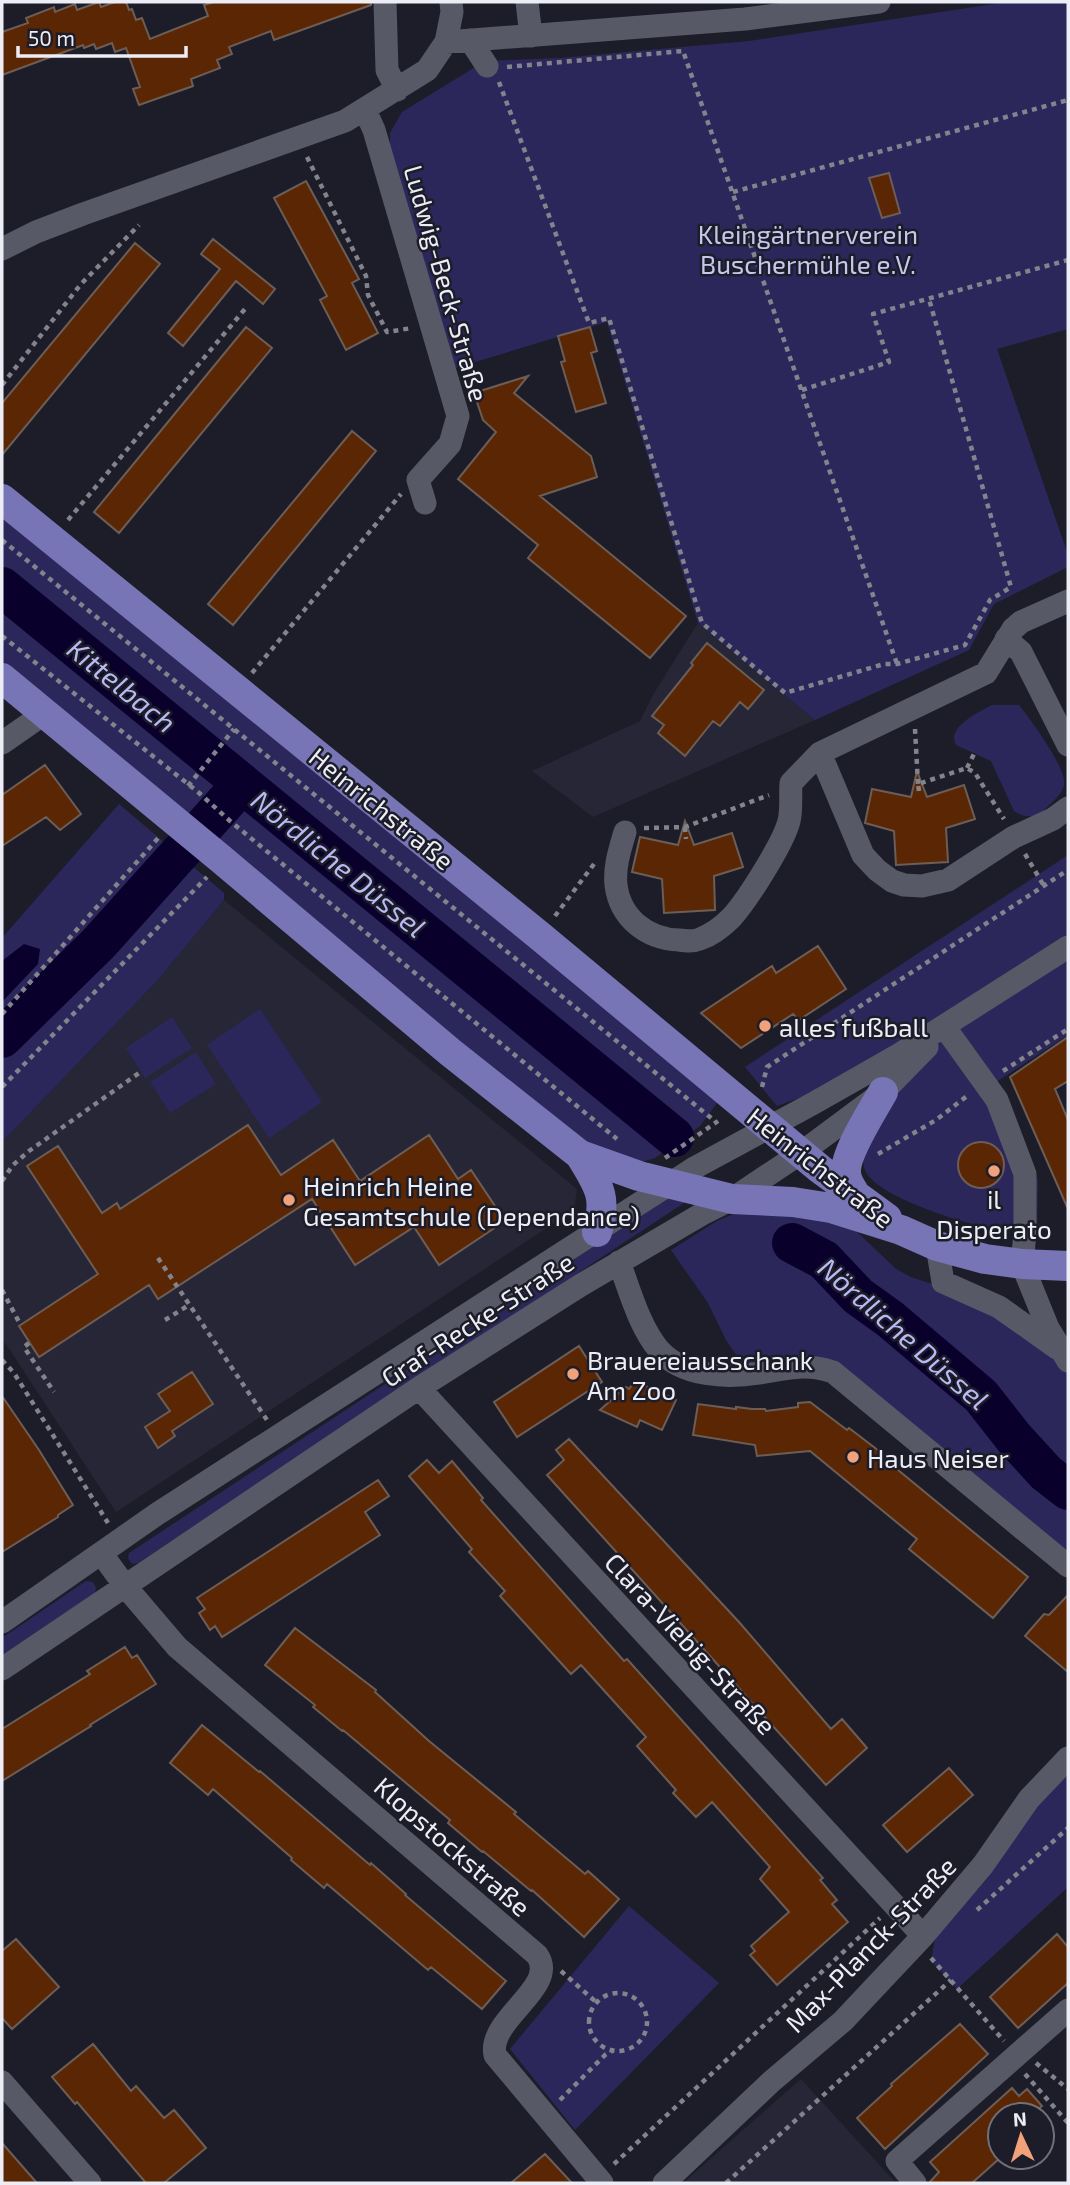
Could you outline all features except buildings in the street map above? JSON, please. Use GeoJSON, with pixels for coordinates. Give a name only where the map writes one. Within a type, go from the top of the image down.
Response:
{"type":"FeatureCollection","features":[{"type":"Feature","properties":{"kind":"main road","name":"Heinrichstraße"},"geometry":{"type":"LineString","coordinates":[[2,499],[541,937],[770,1128],[901,1230]]}},
{"type":"Feature","properties":{"kind":"main road","name":"Heinrichstraße"},"geometry":{"type":"LineString","coordinates":[[2,678],[450,1052],[580,1155],[639,1176],[662,1174],[732,1199],[793,1202],[831,1208],[901,1230]]}},
{"type":"Feature","properties":{"kind":"main road"},"geometry":{"type":"LineString","coordinates":[[854,1192],[845,1174],[846,1165],[883,1092]]}},
{"type":"Feature","properties":{"kind":"main road"},"geometry":{"type":"LineString","coordinates":[[580,1155],[600,1190],[602,1214],[597,1232]]}},
{"type":"Feature","properties":{"kind":"main road"},"geometry":{"type":"LineString","coordinates":[[901,1230],[937,1246],[985,1259],[1068,1266]]}},
{"type":"Feature","properties":{"kind":"street"},"geometry":{"type":"LineString","coordinates":[[385,2],[387,69],[397,90]]}},
{"type":"Feature","properties":{"kind":"street"},"geometry":{"type":"LineString","coordinates":[[2,248],[83,214],[345,121],[427,71],[454,39],[451,2]]}},
{"type":"Feature","properties":{"kind":"street"},"geometry":{"type":"LineString","coordinates":[[527,2],[531,36]]}},
{"type":"Feature","properties":{"kind":"street"},"geometry":{"type":"LineString","coordinates":[[454,39],[531,36],[726,11],[879,2]]}},
{"type":"Feature","properties":{"kind":"street"},"geometry":{"type":"LineString","coordinates":[[454,39],[490,67]]}},
{"type":"Feature","properties":{"kind":"street","name":"Ludwig-Beck-Straße"},"geometry":{"type":"LineString","coordinates":[[365,110],[374,130],[458,416],[450,444],[418,480]]}},
{"type":"Feature","properties":{"kind":"street"},"geometry":{"type":"LineString","coordinates":[[418,480],[425,503]]}},
{"type":"Feature","properties":{"kind":"street"},"geometry":{"type":"LineString","coordinates":[[625,832],[617,866],[617,886],[622,904],[635,923],[646,933],[666,940],[696,941],[709,935],[731,918],[753,888],[786,828],[791,783],[820,752],[986,673],[1013,629],[1021,622],[1068,601]]}},
{"type":"Feature","properties":{"kind":"street"},"geometry":{"type":"LineString","coordinates":[[1006,639],[1021,652],[1068,745]]}},
{"type":"Feature","properties":{"kind":"street"},"geometry":{"type":"LineString","coordinates":[[2,743],[44,713]]}},
{"type":"Feature","properties":{"kind":"street"},"geometry":{"type":"LineString","coordinates":[[820,752],[863,855],[892,881],[904,885],[922,886],[960,875],[1014,837],[1052,819],[1068,808]]}},
{"type":"Feature","properties":{"kind":"street","name":"Graf-Recke-Straße"},"geometry":{"type":"LineString","coordinates":[[2,1622],[110,1547],[597,1232],[662,1174],[696,1167],[770,1128],[950,1025],[1068,947]]}},
{"type":"Feature","properties":{"kind":"street"},"geometry":{"type":"LineString","coordinates":[[950,1025],[997,1100],[1025,1174],[1022,1264],[1048,1328],[1066,1348]]}},
{"type":"Feature","properties":{"kind":"street","name":"Graf-Recke-Straße"},"geometry":{"type":"LineString","coordinates":[[2,1669],[419,1388],[619,1262],[732,1199],[801,1153],[883,1092],[950,1025]]}},
{"type":"Feature","properties":{"kind":"street"},"geometry":{"type":"LineString","coordinates":[[937,1246],[943,1282],[999,1307],[1066,1348]]}},
{"type":"Feature","properties":{"kind":"street"},"geometry":{"type":"LineString","coordinates":[[619,1262],[647,1331],[659,1350],[668,1357],[682,1366],[723,1376],[741,1376],[800,1365],[819,1367],[833,1373],[1068,1566]]}},
{"type":"Feature","properties":{"kind":"street","name":"Clara-Viebig-Straße"},"geometry":{"type":"LineString","coordinates":[[419,1388],[923,1936]]}},
{"type":"Feature","properties":{"kind":"street"},"geometry":{"type":"LineString","coordinates":[[110,1547],[125,1586]]}},
{"type":"Feature","properties":{"kind":"street","name":"Klopstockstraße"},"geometry":{"type":"LineString","coordinates":[[125,1586],[177,1647],[542,1961],[541,1974],[536,1984],[497,2035],[493,2049],[495,2055],[600,2181]]}},
{"type":"Feature","properties":{"kind":"street","name":"Max-Planck-Straße"},"geometry":{"type":"LineString","coordinates":[[664,2183],[772,2081],[843,2021],[923,1936],[983,1865],[1030,1799],[1068,1758]]}},
{"type":"Feature","properties":{"kind":"street"},"geometry":{"type":"LineString","coordinates":[[915,2183],[897,2161],[1022,2063],[1068,2010]]}},
{"type":"Feature","properties":{"kind":"street"},"geometry":{"type":"LineString","coordinates":[[2,2082],[90,2183]]}},
{"type":"Feature","properties":{"kind":"path"},"geometry":{"type":"LineString","coordinates":[[897,664],[683,51],[490,67],[589,323],[608,318],[702,623],[785,694],[884,664],[897,664],[965,645],[990,600],[1011,587],[929,299]]}},
{"type":"Feature","properties":{"kind":"path"},"geometry":{"type":"LineString","coordinates":[[733,192],[1068,100]]}},
{"type":"Feature","properties":{"kind":"path"},"geometry":{"type":"LineString","coordinates":[[297,138],[366,276],[368,295],[387,332],[431,325]]}},
{"type":"Feature","properties":{"kind":"path"},"geometry":{"type":"LineString","coordinates":[[2,385],[81,284],[139,225]]}},
{"type":"Feature","properties":{"kind":"path"},"geometry":{"type":"LineString","coordinates":[[802,390],[890,362],[873,314],[1068,260]]}},
{"type":"Feature","properties":{"kind":"path"},"geometry":{"type":"LineString","coordinates":[[51,540],[245,309]]}},
{"type":"Feature","properties":{"kind":"path"},"geometry":{"type":"LineString","coordinates":[[238,690],[399,495],[418,480]]}},
{"type":"Feature","properties":{"kind":"path"},"geometry":{"type":"LineString","coordinates":[[2,540],[716,1122]]}},
{"type":"Feature","properties":{"kind":"path"},"geometry":{"type":"LineString","coordinates":[[2,636],[210,803],[618,1141]]}},
{"type":"Feature","properties":{"kind":"path"},"geometry":{"type":"LineString","coordinates":[[914,706],[919,791]]}},
{"type":"Feature","properties":{"kind":"path"},"geometry":{"type":"LineString","coordinates":[[188,786],[225,740]]}},
{"type":"Feature","properties":{"kind":"path"},"geometry":{"type":"LineString","coordinates":[[918,784],[967,768],[975,752]]}},
{"type":"Feature","properties":{"kind":"path"},"geometry":{"type":"LineString","coordinates":[[967,768],[975,773],[1044,886]]}},
{"type":"Feature","properties":{"kind":"path"},"geometry":{"type":"LineString","coordinates":[[625,832],[640,828],[685,827],[763,798],[791,783]]}},
{"type":"Feature","properties":{"kind":"path"},"geometry":{"type":"LineString","coordinates":[[2,1014],[149,849],[177,822]]}},
{"type":"Feature","properties":{"kind":"path"},"geometry":{"type":"LineString","coordinates":[[685,827],[686,839]]}},
{"type":"Feature","properties":{"kind":"path"},"geometry":{"type":"LineString","coordinates":[[2,1087],[201,885],[213,853]]}},
{"type":"Feature","properties":{"kind":"path"},"geometry":{"type":"LineString","coordinates":[[541,937],[597,859]]}},
{"type":"Feature","properties":{"kind":"path"},"geometry":{"type":"LineString","coordinates":[[662,1174],[716,1122],[762,1090],[767,1067],[1068,870]]}},
{"type":"Feature","properties":{"kind":"path"},"geometry":{"type":"LineString","coordinates":[[2,1181],[13,1165],[29,1151],[139,1073]]}},
{"type":"Feature","properties":{"kind":"path"},"geometry":{"type":"LineString","coordinates":[[963,1226],[1025,1233]]}},
{"type":"Feature","properties":{"kind":"path"},"geometry":{"type":"LineString","coordinates":[[158,1258],[278,1437]]}},
{"type":"Feature","properties":{"kind":"path"},"geometry":{"type":"LineString","coordinates":[[2,1290],[19,1322]]}},
{"type":"Feature","properties":{"kind":"path"},"geometry":{"type":"LineString","coordinates":[[165,1320],[189,1304]]}},
{"type":"Feature","properties":{"kind":"path"},"geometry":{"type":"LineString","coordinates":[[29,1343],[24,1347],[54,1392]]}},
{"type":"Feature","properties":{"kind":"path"},"geometry":{"type":"LineString","coordinates":[[2,1360],[14,1373],[110,1547]]}},
{"type":"Feature","properties":{"kind":"path"},"geometry":{"type":"LineString","coordinates":[[968,1918],[1068,1828]]}},
{"type":"Feature","properties":{"kind":"path"},"geometry":{"type":"LineString","coordinates":[[600,2181],[894,1905]]}},
{"type":"Feature","properties":{"kind":"path"},"geometry":{"type":"LineString","coordinates":[[923,1936],[927,1954],[1022,2063],[1068,2123]]}},
{"type":"Feature","properties":{"kind":"path"},"geometry":{"type":"LineString","coordinates":[[561,1971],[596,2002]]}},
{"type":"Feature","properties":{"kind":"path"},"geometry":{"type":"LineString","coordinates":[[726,2183],[951,1980]]}},
{"type":"Feature","properties":{"kind":"path"},"geometry":{"type":"LineString","coordinates":[[560,2100],[605,2055],[635,2045],[644,2035],[647,2024],[643,2006],[632,1996],[620,1993],[605,1996],[596,2002],[588,2020],[590,2032],[600,2045],[613,2051]]}},
{"type":"Feature","properties":{"kind":"path"},"geometry":{"type":"LineString","coordinates":[[1022,2063],[1032,2060],[1068,2089]]}},
{"type":"Feature","properties":{"kind":"shaded area"},"geometry":{"type":"Polygon","coordinates":[[[698,623],[815,720],[593,817],[532,771],[640,721],[654,693],[698,623]]]}},
{"type":"Feature","properties":{"kind":"shaded area","name":"Heinrich Heine Gesamtschule (Dependance)"},"geometry":{"type":"Polygon","coordinates":[[[224,900],[577,1189],[574,1210],[116,1512],[2,1338],[2,1142],[156,982],[224,900]]]}},
{"type":"Feature","properties":{"kind":"shaded area"},"geometry":{"type":"Polygon","coordinates":[[[24,944],[40,949],[38,964],[2,1002],[2,961],[24,944]]]}},
{"type":"Feature","properties":{"kind":"shaded area"},"geometry":{"type":"Polygon","coordinates":[[[801,2079],[896,2183],[683,2183],[801,2079]]]}},
{"type":"Feature","properties":{"kind":"green space","name":"Kleingärtnerverein Buschermühle e.V."},"geometry":{"type":"Polygon","coordinates":[[[1007,2],[1068,2],[1068,329],[997,349],[1068,555],[1068,567],[994,604],[969,650],[815,720],[698,623],[607,322],[452,369],[390,158],[390,133],[402,112],[485,61],[560,58],[749,41],[1007,2]]]}},
{"type":"Feature","properties":{"kind":"green space"},"geometry":{"type":"Polygon","coordinates":[[[2,503],[713,1086],[717,1103],[700,1126],[655,1158],[638,1163],[586,1148],[2,672],[2,503]]]}},
{"type":"Feature","properties":{"kind":"green space"},"geometry":{"type":"Polygon","coordinates":[[[992,705],[1019,705],[1060,767],[1063,788],[1053,802],[1037,815],[1026,816],[1014,811],[991,761],[956,745],[954,738],[960,726],[992,705]]]}},
{"type":"Feature","properties":{"kind":"green space"},"geometry":{"type":"Polygon","coordinates":[[[119,804],[224,893],[224,900],[156,982],[2,1142],[2,938],[119,804]]]}},
{"type":"Feature","properties":{"kind":"green space"},"geometry":{"type":"Polygon","coordinates":[[[1068,855],[1068,1035],[996,1082],[1038,1180],[1037,1231],[981,1226],[947,1216],[913,1204],[882,1188],[871,1179],[863,1161],[868,1141],[898,1094],[869,1060],[810,1094],[777,1106],[745,1067],[1068,855]]]}},
{"type":"Feature","properties":{"kind":"green space"},"geometry":{"type":"Polygon","coordinates":[[[260,1009],[322,1102],[269,1138],[207,1045],[260,1009]]]}},
{"type":"Feature","properties":{"kind":"green space"},"geometry":{"type":"Polygon","coordinates":[[[172,1017],[192,1048],[145,1078],[126,1048],[172,1017]]]}},
{"type":"Feature","properties":{"kind":"green space"},"geometry":{"type":"Polygon","coordinates":[[[196,1052],[216,1084],[170,1113],[150,1082],[196,1052]]]}},
{"type":"Feature","properties":{"kind":"green space"},"geometry":{"type":"Polygon","coordinates":[[[667,1198],[687,1201],[138,1563],[132,1564],[128,1558],[129,1553],[667,1198]]]}},
{"type":"Feature","properties":{"kind":"green space"},"geometry":{"type":"Polygon","coordinates":[[[741,1211],[833,1221],[855,1230],[896,1269],[911,1277],[1068,1341],[1068,1552],[840,1370],[743,1365],[726,1340],[708,1303],[671,1250],[717,1221],[741,1211]]]}},
{"type":"Feature","properties":{"kind":"green space"},"geometry":{"type":"Polygon","coordinates":[[[86,1581],[93,1582],[95,1593],[2,1655],[2,1638],[86,1581]]]}},
{"type":"Feature","properties":{"kind":"green space"},"geometry":{"type":"Polygon","coordinates":[[[1068,1768],[1068,1887],[957,1989],[931,1961],[936,1934],[986,1880],[1026,1818],[1068,1768]]]}},
{"type":"Feature","properties":{"kind":"green space"},"geometry":{"type":"Polygon","coordinates":[[[629,1906],[719,1983],[575,2130],[510,2049],[629,1906]]]}},
{"type":"Feature","properties":{"kind":"waterway","name":"Nördliche Düssel"},"geometry":{"type":"LineString","coordinates":[[2,587],[674,1137]]}},
{"type":"Feature","properties":{"kind":"waterway","name":"Nördliche Düssel"},"geometry":{"type":"LineString","coordinates":[[2,1038],[98,944],[242,784]]}},
{"type":"Feature","properties":{"kind":"waterway","name":"Nördliche Düssel"},"geometry":{"type":"LineString","coordinates":[[792,1243],[824,1260],[858,1296],[890,1319],[981,1396],[1046,1473],[1068,1490]]}},
{"type":"Feature","properties":{"kind":"place","name":"alles fußball"},"geometry":{"type":"Point","coordinates":[765,1026]}},
{"type":"Feature","properties":{"kind":"place","name":"il Disperato"},"geometry":{"type":"Point","coordinates":[994,1171]}},
{"type":"Feature","properties":{"kind":"place","name":"Heinrich Heine Gesamtschule (Dependance)"},"geometry":{"type":"Point","coordinates":[289,1200]}},
{"type":"Feature","properties":{"kind":"place","name":"Brauereiausschank Am Zoo"},"geometry":{"type":"Point","coordinates":[573,1374]}},
{"type":"Feature","properties":{"kind":"place","name":"Haus Neiser"},"geometry":{"type":"Point","coordinates":[853,1457]}},
{"type":"Feature","properties":{"kind":"water label","name":"Kittelbach"},"geometry":{"type":"Point","coordinates":[122,685]}}]}
